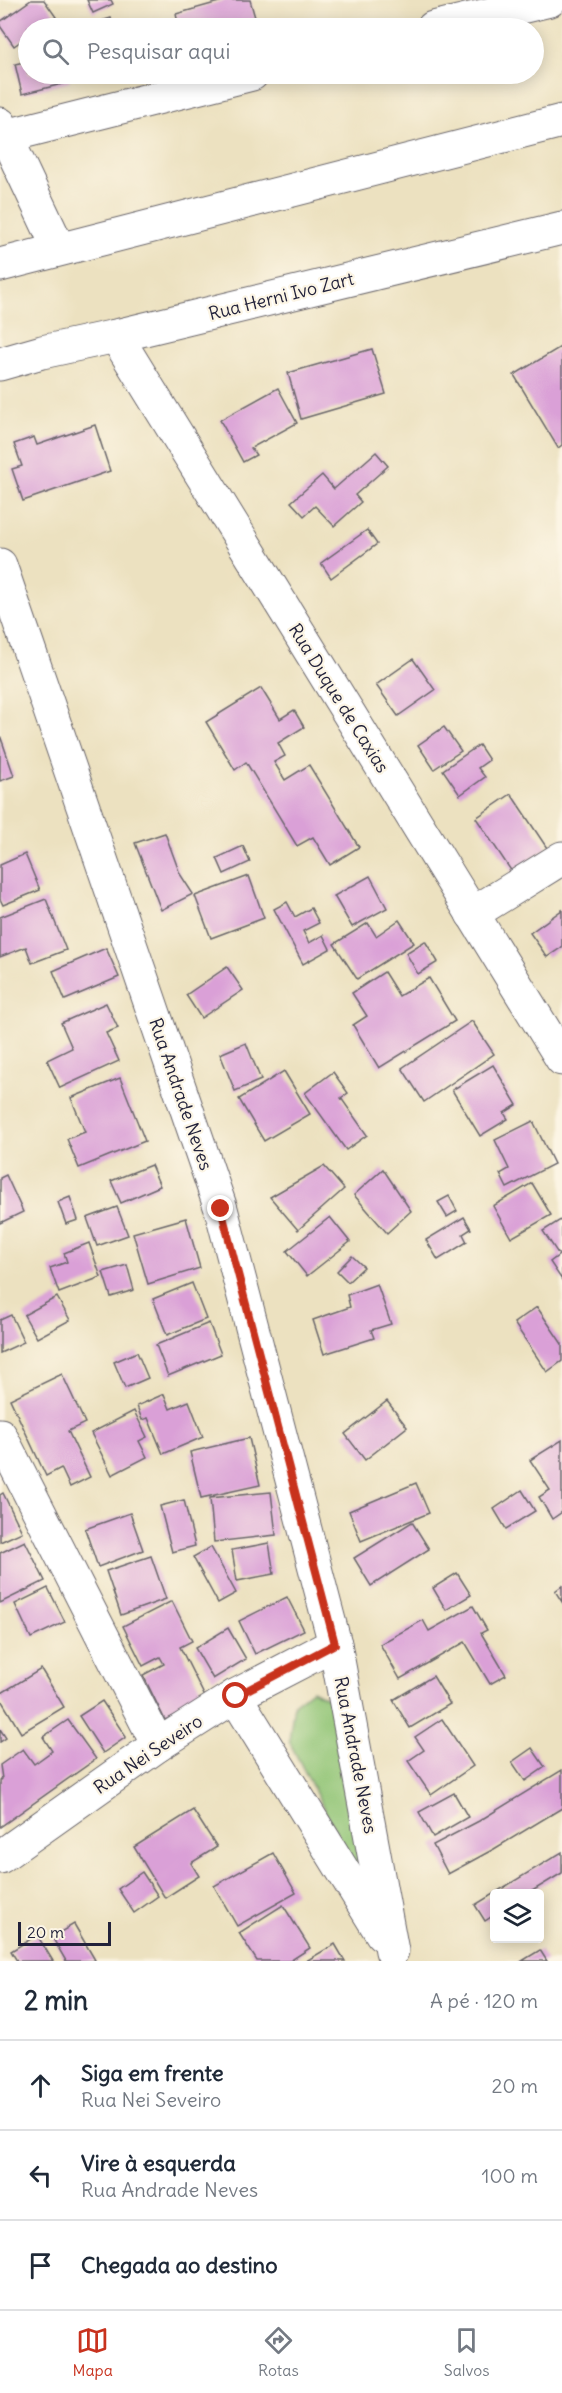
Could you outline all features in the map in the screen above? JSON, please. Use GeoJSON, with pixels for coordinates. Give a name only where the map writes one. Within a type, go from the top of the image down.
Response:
{"type":"FeatureCollection","features":[{"type":"Feature","properties":{"kind":"main road"},"geometry":{"type":"LineString","coordinates":[[475,18],[550,0]]}},
{"type":"Feature","properties":{"kind":"main road"},"geometry":{"type":"LineString","coordinates":[[59,249],[3,130],[208,84]]}},
{"type":"Feature","properties":{"kind":"main road"},"geometry":{"type":"LineString","coordinates":[[0,265],[562,120]]}},
{"type":"Feature","properties":{"kind":"main road","name":"Rua Herni Ivo Zart"},"geometry":{"type":"LineString","coordinates":[[0,364],[562,228]]}},
{"type":"Feature","properties":{"kind":"main road","name":"Rua Duque de Caxias"},"geometry":{"type":"LineString","coordinates":[[116,336],[562,1059]]}},
{"type":"Feature","properties":{"kind":"main road","name":"Rua Andrade Neves"},"geometry":{"type":"LineString","coordinates":[[0,565],[221,1209],[335,1644],[395,1956]]}},
{"type":"Feature","properties":{"kind":"main road"},"geometry":{"type":"LineString","coordinates":[[472,914],[562,858]]}},
{"type":"Feature","properties":{"kind":"main road"},"geometry":{"type":"LineString","coordinates":[[0,1435],[158,1745]]}},
{"type":"Feature","properties":{"kind":"main road","name":"Rua Nei Seveiro"},"geometry":{"type":"LineString","coordinates":[[0,1857],[158,1745],[236,1696],[335,1644]]}},
{"type":"Feature","properties":{"kind":"main road"},"geometry":{"type":"LineString","coordinates":[[236,1696],[395,1956]]}},
{"type":"Feature","properties":{"kind":"green space"},"geometry":{"type":"Polygon","coordinates":[[[312,1690],[329,1699],[368,1875],[359,1877],[289,1741],[294,1704],[312,1690]]]}},
{"type":"Feature","properties":{"kind":"building"},"geometry":{"type":"Polygon","coordinates":[[[31,0],[44,0],[56,17],[18,18],[18,43],[14,46],[0,26],[0,22],[31,0]]]}},
{"type":"Feature","properties":{"kind":"building"},"geometry":{"type":"Polygon","coordinates":[[[87,0],[111,0],[113,4],[93,13],[87,0]]]}},
{"type":"Feature","properties":{"kind":"building"},"geometry":{"type":"Polygon","coordinates":[[[226,0],[250,0],[255,18],[177,18],[176,14],[226,0]]]}},
{"type":"Feature","properties":{"kind":"building"},"geometry":{"type":"Polygon","coordinates":[[[20,84],[62,84],[22,94],[20,84]]]}},
{"type":"Feature","properties":{"kind":"building"},"geometry":{"type":"Polygon","coordinates":[[[562,346],[562,445],[558,448],[514,375],[562,346]]]}},
{"type":"Feature","properties":{"kind":"building"},"geometry":{"type":"Polygon","coordinates":[[[372,349],[386,394],[301,419],[288,373],[372,349]]]}},
{"type":"Feature","properties":{"kind":"building"},"geometry":{"type":"Polygon","coordinates":[[[278,388],[297,423],[251,448],[256,455],[243,462],[220,420],[278,388]]]}},
{"type":"Feature","properties":{"kind":"building"},"geometry":{"type":"Polygon","coordinates":[[[95,425],[110,471],[23,501],[12,469],[22,466],[14,444],[34,437],[37,445],[95,425]]]}},
{"type":"Feature","properties":{"kind":"building"},"geometry":{"type":"Polygon","coordinates":[[[376,452],[388,466],[355,495],[361,502],[334,526],[315,506],[304,516],[291,502],[322,475],[334,489],[376,452]]]}},
{"type":"Feature","properties":{"kind":"building"},"geometry":{"type":"Polygon","coordinates":[[[367,530],[377,544],[331,578],[321,563],[367,530]]]}},
{"type":"Feature","properties":{"kind":"building"},"geometry":{"type":"Polygon","coordinates":[[[413,659],[435,690],[398,716],[376,685],[413,659]]]}},
{"type":"Feature","properties":{"kind":"building"},"geometry":{"type":"Polygon","coordinates":[[[261,688],[280,719],[294,710],[304,727],[278,743],[285,756],[274,762],[285,780],[309,765],[359,847],[330,865],[313,837],[297,846],[246,762],[235,770],[206,722],[261,688]]]}},
{"type":"Feature","properties":{"kind":"building"},"geometry":{"type":"Polygon","coordinates":[[[444,727],[461,751],[434,769],[418,745],[444,727]]]}},
{"type":"Feature","properties":{"kind":"building"},"geometry":{"type":"Polygon","coordinates":[[[0,735],[14,776],[0,781],[0,735]]]}},
{"type":"Feature","properties":{"kind":"building"},"geometry":{"type":"Polygon","coordinates":[[[479,745],[489,760],[478,768],[485,777],[460,795],[443,770],[479,745]]]}},
{"type":"Feature","properties":{"kind":"building"},"geometry":{"type":"Polygon","coordinates":[[[511,794],[547,848],[512,872],[476,818],[511,794]]]}},
{"type":"Feature","properties":{"kind":"building"},"geometry":{"type":"Polygon","coordinates":[[[165,833],[180,874],[193,894],[161,910],[135,843],[165,833]]]}},
{"type":"Feature","properties":{"kind":"building"},"geometry":{"type":"Polygon","coordinates":[[[243,846],[250,862],[224,874],[217,858],[243,846]]]}},
{"type":"Feature","properties":{"kind":"building"},"geometry":{"type":"Polygon","coordinates":[[[25,854],[40,890],[3,905],[0,899],[0,865],[25,854]]]}},
{"type":"Feature","properties":{"kind":"building"},"geometry":{"type":"Polygon","coordinates":[[[249,876],[264,918],[211,938],[195,896],[249,876]]]}},
{"type":"Feature","properties":{"kind":"building"},"geometry":{"type":"Polygon","coordinates":[[[370,876],[387,908],[352,927],[334,896],[370,876]]]}},
{"type":"Feature","properties":{"kind":"building"},"geometry":{"type":"Polygon","coordinates":[[[46,899],[66,950],[32,963],[26,947],[0,957],[0,917],[46,899]]]}},
{"type":"Feature","properties":{"kind":"building"},"geometry":{"type":"Polygon","coordinates":[[[287,902],[295,917],[311,908],[319,923],[303,931],[309,943],[323,935],[330,949],[303,964],[274,909],[287,902]]]}},
{"type":"Feature","properties":{"kind":"building"},"geometry":{"type":"Polygon","coordinates":[[[562,910],[562,947],[547,957],[530,933],[562,910]]]}},
{"type":"Feature","properties":{"kind":"building"},"geometry":{"type":"Polygon","coordinates":[[[399,920],[414,943],[357,979],[334,944],[368,923],[376,936],[399,920]]]}},
{"type":"Feature","properties":{"kind":"building"},"geometry":{"type":"Polygon","coordinates":[[[425,941],[438,962],[418,974],[406,953],[425,941]]]}},
{"type":"Feature","properties":{"kind":"building"},"geometry":{"type":"Polygon","coordinates":[[[106,948],[119,977],[65,1000],[53,971],[106,948]]]}},
{"type":"Feature","properties":{"kind":"building"},"geometry":{"type":"Polygon","coordinates":[[[227,967],[243,990],[201,1018],[186,995],[227,967]]]}},
{"type":"Feature","properties":{"kind":"building"},"geometry":{"type":"Polygon","coordinates":[[[384,972],[399,996],[429,978],[455,1021],[379,1068],[353,1025],[367,1016],[352,993],[384,972]]]}},
{"type":"Feature","properties":{"kind":"building"},"geometry":{"type":"Polygon","coordinates":[[[106,1003],[118,1028],[106,1033],[119,1061],[60,1088],[47,1060],[72,1048],[61,1023],[106,1003]]]}},
{"type":"Feature","properties":{"kind":"building"},"geometry":{"type":"Polygon","coordinates":[[[472,1021],[494,1054],[424,1102],[402,1068],[472,1021]]]}},
{"type":"Feature","properties":{"kind":"building"},"geometry":{"type":"Polygon","coordinates":[[[246,1043],[261,1080],[235,1091],[220,1054],[246,1043]]]}},
{"type":"Feature","properties":{"kind":"building"},"geometry":{"type":"Polygon","coordinates":[[[493,1065],[517,1105],[504,1113],[508,1119],[480,1136],[452,1090],[493,1065]]]}},
{"type":"Feature","properties":{"kind":"building"},"geometry":{"type":"Polygon","coordinates":[[[284,1071],[310,1114],[264,1141],[239,1099],[284,1071]]]}},
{"type":"Feature","properties":{"kind":"building"},"geometry":{"type":"Polygon","coordinates":[[[333,1072],[348,1093],[341,1098],[367,1135],[346,1150],[305,1093],[333,1072]]]}},
{"type":"Feature","properties":{"kind":"building"},"geometry":{"type":"Polygon","coordinates":[[[120,1078],[145,1141],[79,1168],[67,1139],[85,1132],[71,1098],[120,1078]]]}},
{"type":"Feature","properties":{"kind":"building"},"geometry":{"type":"Polygon","coordinates":[[[533,1121],[554,1164],[507,1188],[500,1174],[509,1169],[495,1140],[533,1121]]]}},
{"type":"Feature","properties":{"kind":"building"},"geometry":{"type":"Polygon","coordinates":[[[151,1165],[160,1186],[121,1203],[111,1181],[151,1165]]]}},
{"type":"Feature","properties":{"kind":"building"},"geometry":{"type":"Polygon","coordinates":[[[324,1166],[344,1189],[298,1230],[270,1197],[324,1166]]]}},
{"type":"Feature","properties":{"kind":"building"},"geometry":{"type":"Polygon","coordinates":[[[383,1169],[411,1211],[387,1233],[354,1195],[383,1169]]]}},
{"type":"Feature","properties":{"kind":"building"},"geometry":{"type":"Polygon","coordinates":[[[6,1175],[23,1212],[0,1223],[0,1178],[6,1175]]]}},
{"type":"Feature","properties":{"kind":"building"},"geometry":{"type":"Polygon","coordinates":[[[532,1183],[551,1215],[511,1238],[493,1206],[532,1183]]]}},
{"type":"Feature","properties":{"kind":"building"},"geometry":{"type":"Polygon","coordinates":[[[449,1196],[457,1211],[447,1217],[438,1202],[449,1196]]]}},
{"type":"Feature","properties":{"kind":"building"},"geometry":{"type":"Polygon","coordinates":[[[70,1197],[78,1220],[66,1224],[58,1202],[70,1197]]]}},
{"type":"Feature","properties":{"kind":"building"},"geometry":{"type":"Polygon","coordinates":[[[117,1207],[128,1235],[97,1246],[87,1218],[117,1207]]]}},
{"type":"Feature","properties":{"kind":"building"},"geometry":{"type":"Polygon","coordinates":[[[330,1217],[350,1242],[307,1276],[287,1251],[330,1217]]]}},
{"type":"Feature","properties":{"kind":"building"},"geometry":{"type":"Polygon","coordinates":[[[464,1217],[471,1229],[463,1234],[467,1242],[438,1260],[426,1240],[464,1217]]]}},
{"type":"Feature","properties":{"kind":"building"},"geometry":{"type":"Polygon","coordinates":[[[186,1218],[200,1268],[148,1284],[133,1233],[186,1218]]]}},
{"type":"Feature","properties":{"kind":"building"},"geometry":{"type":"Polygon","coordinates":[[[562,1219],[562,1280],[550,1262],[559,1255],[543,1231],[562,1219]]]}},
{"type":"Feature","properties":{"kind":"building"},"geometry":{"type":"Polygon","coordinates":[[[89,1243],[101,1277],[59,1293],[50,1268],[67,1262],[64,1253],[89,1243]]]}},
{"type":"Feature","properties":{"kind":"building"},"geometry":{"type":"Polygon","coordinates":[[[352,1256],[364,1267],[348,1282],[337,1271],[352,1256]]]}},
{"type":"Feature","properties":{"kind":"building"},"geometry":{"type":"Polygon","coordinates":[[[127,1265],[134,1290],[111,1297],[103,1272],[127,1265]]]}},
{"type":"Feature","properties":{"kind":"building"},"geometry":{"type":"Polygon","coordinates":[[[192,1283],[206,1319],[167,1335],[153,1299],[192,1283]]]}},
{"type":"Feature","properties":{"kind":"building"},"geometry":{"type":"Polygon","coordinates":[[[377,1284],[391,1324],[371,1330],[374,1338],[324,1354],[313,1320],[350,1307],[347,1295],[377,1284]]]}},
{"type":"Feature","properties":{"kind":"building"},"geometry":{"type":"Polygon","coordinates":[[[57,1297],[70,1320],[37,1338],[24,1315],[57,1297]]]}},
{"type":"Feature","properties":{"kind":"building"},"geometry":{"type":"Polygon","coordinates":[[[537,1307],[562,1344],[562,1361],[547,1372],[514,1323],[537,1307]]]}},
{"type":"Feature","properties":{"kind":"building"},"geometry":{"type":"Polygon","coordinates":[[[11,1315],[24,1342],[0,1353],[0,1320],[11,1315]]]}},
{"type":"Feature","properties":{"kind":"building"},"geometry":{"type":"Polygon","coordinates":[[[209,1323],[221,1354],[168,1376],[156,1345],[209,1323]]]}},
{"type":"Feature","properties":{"kind":"building"},"geometry":{"type":"Polygon","coordinates":[[[137,1352],[148,1378],[125,1388],[114,1362],[137,1352]]]}},
{"type":"Feature","properties":{"kind":"building"},"geometry":{"type":"Polygon","coordinates":[[[62,1374],[85,1423],[68,1431],[90,1477],[70,1487],[61,1468],[46,1476],[10,1399],[62,1374]]]}},
{"type":"Feature","properties":{"kind":"building"},"geometry":{"type":"Polygon","coordinates":[[[164,1394],[170,1409],[189,1401],[203,1437],[163,1454],[148,1418],[142,1420],[137,1406],[164,1394]]]}},
{"type":"Feature","properties":{"kind":"building"},"geometry":{"type":"Polygon","coordinates":[[[387,1401],[407,1427],[365,1460],[345,1434],[387,1401]]]}},
{"type":"Feature","properties":{"kind":"building"},"geometry":{"type":"Polygon","coordinates":[[[134,1411],[147,1437],[139,1441],[147,1457],[112,1475],[91,1433],[134,1411]]]}},
{"type":"Feature","properties":{"kind":"building"},"geometry":{"type":"Polygon","coordinates":[[[249,1438],[260,1485],[201,1498],[190,1452],[249,1438]]]}},
{"type":"Feature","properties":{"kind":"building"},"geometry":{"type":"Polygon","coordinates":[[[562,1440],[562,1512],[552,1519],[539,1497],[550,1490],[530,1460],[562,1440]]]}},
{"type":"Feature","properties":{"kind":"building"},"geometry":{"type":"Polygon","coordinates":[[[416,1483],[429,1513],[361,1541],[349,1511],[416,1483]]]}},
{"type":"Feature","properties":{"kind":"building"},"geometry":{"type":"Polygon","coordinates":[[[522,1490],[535,1511],[506,1529],[494,1509],[522,1490]]]}},
{"type":"Feature","properties":{"kind":"building"},"geometry":{"type":"Polygon","coordinates":[[[271,1492],[276,1535],[214,1542],[210,1498],[271,1492]]]}},
{"type":"Feature","properties":{"kind":"building"},"geometry":{"type":"Polygon","coordinates":[[[3,1493],[22,1532],[0,1542],[0,1495],[3,1493]]]}},
{"type":"Feature","properties":{"kind":"building"},"geometry":{"type":"Polygon","coordinates":[[[184,1500],[195,1546],[172,1552],[160,1506],[184,1500]]]}},
{"type":"Feature","properties":{"kind":"building"},"geometry":{"type":"Polygon","coordinates":[[[130,1513],[143,1550],[98,1567],[85,1529],[130,1513]]]}},
{"type":"Feature","properties":{"kind":"building"},"geometry":{"type":"Polygon","coordinates":[[[412,1522],[429,1549],[371,1586],[354,1558],[412,1522]]]}},
{"type":"Feature","properties":{"kind":"building"},"geometry":{"type":"Polygon","coordinates":[[[25,1541],[45,1581],[0,1603],[0,1553],[25,1541]]]}},
{"type":"Feature","properties":{"kind":"building"},"geometry":{"type":"Polygon","coordinates":[[[269,1543],[274,1574],[237,1581],[232,1550],[269,1543]]]}},
{"type":"Feature","properties":{"kind":"building"},"geometry":{"type":"Polygon","coordinates":[[[211,1547],[236,1593],[218,1603],[193,1557],[211,1547]]]}},
{"type":"Feature","properties":{"kind":"building"},"geometry":{"type":"Polygon","coordinates":[[[151,1556],[166,1599],[121,1615],[106,1571],[151,1556]]]}},
{"type":"Feature","properties":{"kind":"building"},"geometry":{"type":"Polygon","coordinates":[[[457,1573],[471,1595],[446,1610],[433,1588],[457,1573]]]}},
{"type":"Feature","properties":{"kind":"building"},"geometry":{"type":"Polygon","coordinates":[[[562,1586],[562,1602],[555,1591],[562,1586]]]}},
{"type":"Feature","properties":{"kind":"building"},"geometry":{"type":"Polygon","coordinates":[[[48,1588],[65,1622],[31,1638],[15,1604],[48,1588]]]}},
{"type":"Feature","properties":{"kind":"building"},"geometry":{"type":"Polygon","coordinates":[[[287,1597],[304,1630],[255,1654],[239,1621],[287,1597]]]}},
{"type":"Feature","properties":{"kind":"building"},"geometry":{"type":"Polygon","coordinates":[[[172,1601],[192,1641],[180,1647],[206,1699],[165,1720],[143,1675],[164,1664],[160,1657],[143,1666],[123,1626],[172,1601]]]}},
{"type":"Feature","properties":{"kind":"building"},"geometry":{"type":"Polygon","coordinates":[[[473,1606],[487,1630],[481,1633],[506,1675],[490,1684],[465,1642],[400,1679],[380,1644],[423,1620],[429,1631],[473,1606]]]}},
{"type":"Feature","properties":{"kind":"building"},"geometry":{"type":"Polygon","coordinates":[[[228,1628],[246,1659],[213,1679],[195,1648],[228,1628]]]}},
{"type":"Feature","properties":{"kind":"building"},"geometry":{"type":"Polygon","coordinates":[[[41,1669],[64,1707],[21,1733],[0,1698],[0,1694],[41,1669]]]}},
{"type":"Feature","properties":{"kind":"building"},"geometry":{"type":"Polygon","coordinates":[[[433,1676],[450,1704],[410,1728],[393,1700],[433,1676]]]}},
{"type":"Feature","properties":{"kind":"building"},"geometry":{"type":"Polygon","coordinates":[[[102,1701],[126,1737],[103,1753],[79,1716],[102,1701]]]}},
{"type":"Feature","properties":{"kind":"building"},"geometry":{"type":"Polygon","coordinates":[[[442,1719],[473,1766],[431,1795],[408,1761],[424,1750],[415,1737],[442,1719]]]}},
{"type":"Feature","properties":{"kind":"building"},"geometry":{"type":"Polygon","coordinates":[[[68,1720],[96,1759],[0,1827],[0,1781],[2,1779],[0,1765],[23,1749],[34,1764],[52,1751],[43,1737],[68,1720]]]}},
{"type":"Feature","properties":{"kind":"building"},"geometry":{"type":"Polygon","coordinates":[[[0,1729],[6,1738],[0,1742],[0,1729]]]}},
{"type":"Feature","properties":{"kind":"building"},"geometry":{"type":"Polygon","coordinates":[[[532,1748],[545,1767],[525,1781],[512,1762],[532,1748]]]}},
{"type":"Feature","properties":{"kind":"building"},"geometry":{"type":"Polygon","coordinates":[[[562,1770],[562,1808],[448,1874],[433,1845],[479,1821],[562,1770]]]}},
{"type":"Feature","properties":{"kind":"building"},"geometry":{"type":"Polygon","coordinates":[[[454,1793],[468,1817],[433,1837],[419,1812],[454,1793]]]}},
{"type":"Feature","properties":{"kind":"building"},"geometry":{"type":"Polygon","coordinates":[[[193,1810],[217,1847],[191,1863],[199,1876],[165,1898],[134,1847],[193,1810]]]}},
{"type":"Feature","properties":{"kind":"building"},"geometry":{"type":"Polygon","coordinates":[[[562,1852],[562,1873],[536,1889],[501,1889],[562,1852]]]}},
{"type":"Feature","properties":{"kind":"building"},"geometry":{"type":"Polygon","coordinates":[[[273,1853],[296,1893],[237,1926],[214,1886],[273,1853]]]}},
{"type":"Feature","properties":{"kind":"building"},"geometry":{"type":"Polygon","coordinates":[[[142,1872],[158,1896],[134,1913],[118,1889],[142,1872]]]}},
{"type":"Feature","properties":{"kind":"building"},"geometry":{"type":"Polygon","coordinates":[[[490,1896],[490,1918],[485,1921],[475,1905],[490,1896]]]}},
{"type":"Feature","properties":{"kind":"building"},"geometry":{"type":"Polygon","coordinates":[[[283,1905],[310,1948],[290,1961],[257,1961],[239,1933],[283,1905]]]}},
{"type":"Feature","properties":{"kind":"building"},"geometry":{"type":"Polygon","coordinates":[[[74,1924],[95,1960],[66,1961],[52,1937],[74,1924]]]}},
{"type":"Feature","properties":{"kind":"building"},"geometry":{"type":"Polygon","coordinates":[[[37,1935],[53,1961],[17,1961],[11,1951],[37,1935]]]}},
{"type":"Feature","properties":{"kind":"building"},"geometry":{"type":"Polygon","coordinates":[[[335,1944],[345,1961],[306,1961],[335,1944]]]}},
{"type":"Feature","properties":{"kind":"building"},"geometry":{"type":"Polygon","coordinates":[[[540,1950],[547,1961],[522,1961],[540,1950]]]}},
{"type":"Feature","properties":{"kind":"route"},"geometry":{"type":"LineString","coordinates":[[221,1209],[335,1644],[236,1696]]}}]}
